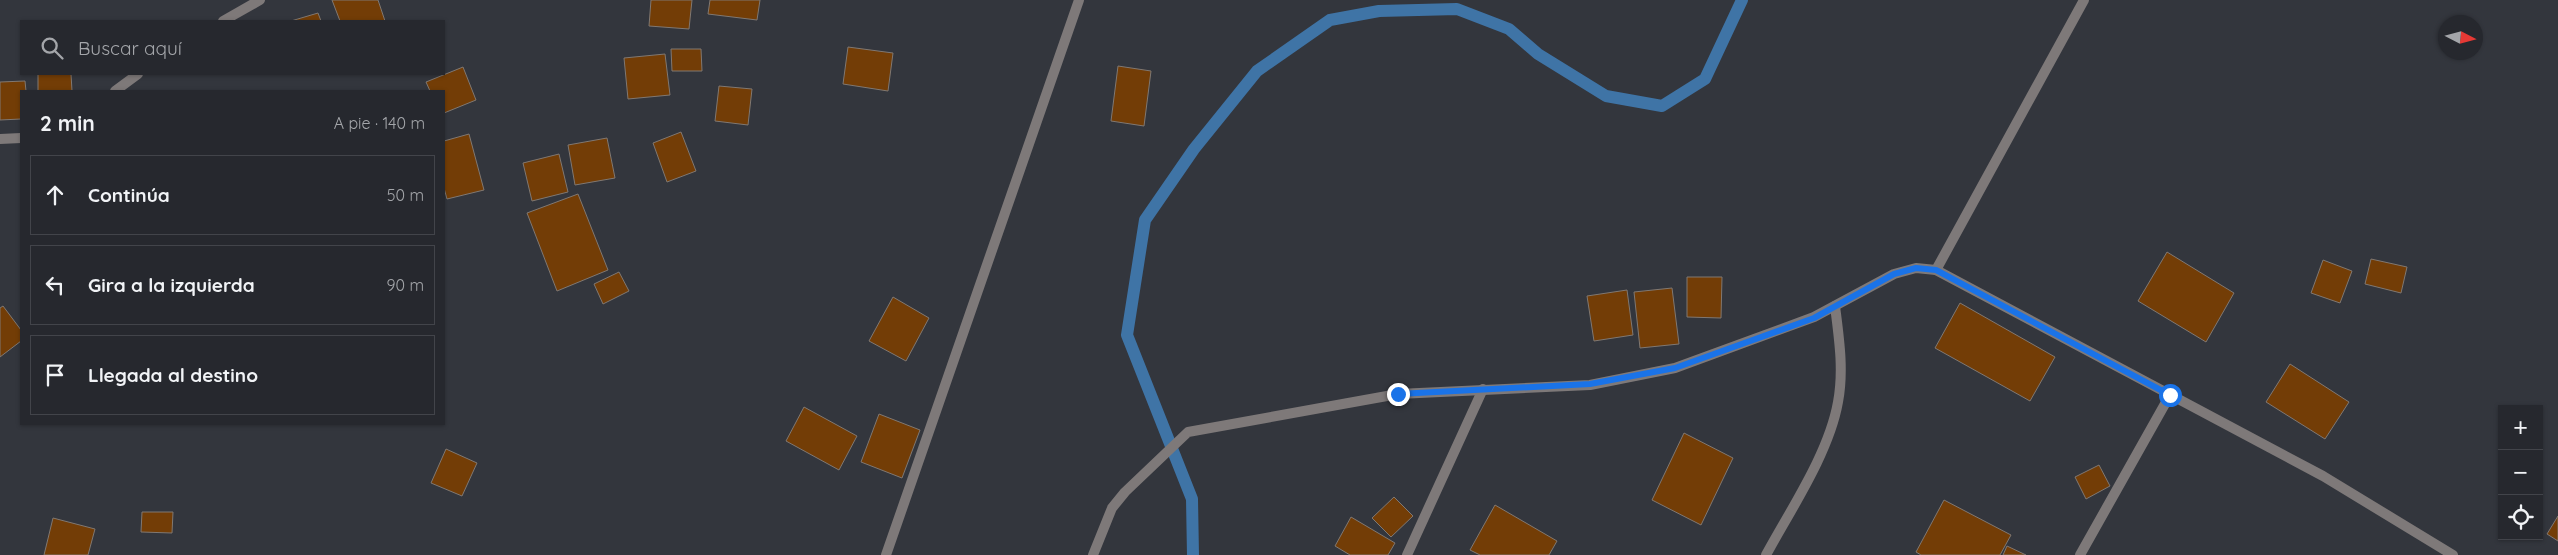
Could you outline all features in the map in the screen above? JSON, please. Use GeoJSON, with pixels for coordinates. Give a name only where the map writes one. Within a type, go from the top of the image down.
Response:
{"type":"FeatureCollection","features":[{"type":"Feature","properties":{"kind":"street"},"geometry":{"type":"LineString","coordinates":[[226,20],[260,0]]}},
{"type":"Feature","properties":{"kind":"street"},"geometry":{"type":"LineString","coordinates":[[886,555],[1079,0]]}},
{"type":"Feature","properties":{"kind":"street"},"geometry":{"type":"LineString","coordinates":[[1936,270],[2084,0]]}},
{"type":"Feature","properties":{"kind":"street"},"geometry":{"type":"LineString","coordinates":[[116,90],[137,75]]}},
{"type":"Feature","properties":{"kind":"street"},"geometry":{"type":"LineString","coordinates":[[0,140],[20,138]]}},
{"type":"Feature","properties":{"kind":"street"},"geometry":{"type":"LineString","coordinates":[[1093,555],[1112,508],[1125,492],[1188,432],[1398,394],[1590,384],[1675,368],[1814,318],[1894,274],[1916,268],[1936,270],[2323,476],[2453,555]]}},
{"type":"Feature","properties":{"kind":"street"},"geometry":{"type":"LineString","coordinates":[[1766,555],[1827,440],[1838,402],[1842,362],[1835,306]]}},
{"type":"Feature","properties":{"kind":"street"},"geometry":{"type":"LineString","coordinates":[[1407,555],[1482,389]]}},
{"type":"Feature","properties":{"kind":"street"},"geometry":{"type":"LineString","coordinates":[[2080,555],[2170,395]]}},
{"type":"Feature","properties":{"kind":"building"},"geometry":{"type":"Polygon","coordinates":[[[332,0],[378,0],[385,20],[340,20],[332,0]]]}},
{"type":"Feature","properties":{"kind":"building"},"geometry":{"type":"Polygon","coordinates":[[[651,0],[692,0],[689,29],[649,26],[651,0]]]}},
{"type":"Feature","properties":{"kind":"building"},"geometry":{"type":"Polygon","coordinates":[[[710,0],[760,0],[757,20],[708,14],[710,0]]]}},
{"type":"Feature","properties":{"kind":"building"},"geometry":{"type":"Polygon","coordinates":[[[318,13],[321,20],[294,20],[318,13]]]}},
{"type":"Feature","properties":{"kind":"building"},"geometry":{"type":"Polygon","coordinates":[[[848,47],[893,53],[888,91],[843,84],[848,47]]]}},
{"type":"Feature","properties":{"kind":"building"},"geometry":{"type":"Polygon","coordinates":[[[671,49],[701,49],[702,71],[672,71],[671,49]]]}},
{"type":"Feature","properties":{"kind":"building"},"geometry":{"type":"Polygon","coordinates":[[[665,54],[670,95],[628,99],[624,58],[665,54]]]}},
{"type":"Feature","properties":{"kind":"building"},"geometry":{"type":"Polygon","coordinates":[[[1118,66],[1151,71],[1144,126],[1111,121],[1118,66]]]}},
{"type":"Feature","properties":{"kind":"building"},"geometry":{"type":"Polygon","coordinates":[[[463,67],[476,100],[445,113],[445,90],[430,90],[426,82],[463,67]]]}},
{"type":"Feature","properties":{"kind":"building"},"geometry":{"type":"Polygon","coordinates":[[[38,75],[71,75],[72,90],[38,90],[38,75]]]}},
{"type":"Feature","properties":{"kind":"building"},"geometry":{"type":"Polygon","coordinates":[[[25,81],[26,90],[20,90],[20,119],[0,120],[0,82],[25,81]]]}},
{"type":"Feature","properties":{"kind":"building"},"geometry":{"type":"Polygon","coordinates":[[[719,86],[752,89],[748,125],[715,121],[719,86]]]}},
{"type":"Feature","properties":{"kind":"building"},"geometry":{"type":"Polygon","coordinates":[[[681,132],[696,171],[667,182],[653,143],[681,132]]]}},
{"type":"Feature","properties":{"kind":"building"},"geometry":{"type":"Polygon","coordinates":[[[469,134],[484,190],[447,199],[445,192],[445,141],[469,134]]]}},
{"type":"Feature","properties":{"kind":"building"},"geometry":{"type":"Polygon","coordinates":[[[607,138],[615,178],[575,185],[568,145],[607,138]]]}},
{"type":"Feature","properties":{"kind":"building"},"geometry":{"type":"Polygon","coordinates":[[[559,154],[568,192],[532,201],[523,163],[559,154]]]}},
{"type":"Feature","properties":{"kind":"building"},"geometry":{"type":"Polygon","coordinates":[[[578,194],[608,270],[557,291],[527,213],[578,194]]]}},
{"type":"Feature","properties":{"kind":"building"},"geometry":{"type":"Polygon","coordinates":[[[2167,252],[2234,293],[2206,342],[2138,301],[2167,252]]]}},
{"type":"Feature","properties":{"kind":"building"},"geometry":{"type":"Polygon","coordinates":[[[2371,259],[2407,267],[2401,293],[2365,284],[2371,259]]]}},
{"type":"Feature","properties":{"kind":"building"},"geometry":{"type":"Polygon","coordinates":[[[2323,260],[2352,271],[2340,303],[2311,293],[2323,260]]]}},
{"type":"Feature","properties":{"kind":"building"},"geometry":{"type":"Polygon","coordinates":[[[619,272],[629,291],[603,304],[594,284],[619,272]]]}},
{"type":"Feature","properties":{"kind":"building"},"geometry":{"type":"Polygon","coordinates":[[[1687,277],[1722,277],[1721,318],[1687,317],[1687,277]]]}},
{"type":"Feature","properties":{"kind":"building"},"geometry":{"type":"Polygon","coordinates":[[[1672,288],[1679,344],[1640,348],[1634,292],[1672,288]]]}},
{"type":"Feature","properties":{"kind":"building"},"geometry":{"type":"Polygon","coordinates":[[[1627,290],[1633,335],[1594,341],[1587,296],[1627,290]]]}},
{"type":"Feature","properties":{"kind":"building"},"geometry":{"type":"Polygon","coordinates":[[[893,297],[929,318],[906,361],[869,341],[893,297]]]}},
{"type":"Feature","properties":{"kind":"building"},"geometry":{"type":"Polygon","coordinates":[[[1960,303],[2055,357],[2030,401],[1935,348],[1960,303]]]}},
{"type":"Feature","properties":{"kind":"building"},"geometry":{"type":"Polygon","coordinates":[[[3,306],[20,329],[20,342],[0,357],[0,308],[3,306]]]}},
{"type":"Feature","properties":{"kind":"building"},"geometry":{"type":"Polygon","coordinates":[[[2290,364],[2349,402],[2325,439],[2266,402],[2290,364]]]}},
{"type":"Feature","properties":{"kind":"building"},"geometry":{"type":"Polygon","coordinates":[[[804,407],[857,436],[839,470],[786,441],[804,407]]]}},
{"type":"Feature","properties":{"kind":"building"},"geometry":{"type":"Polygon","coordinates":[[[879,414],[920,430],[902,478],[861,462],[879,414]]]}},
{"type":"Feature","properties":{"kind":"building"},"geometry":{"type":"Polygon","coordinates":[[[1684,433],[1733,458],[1701,525],[1652,500],[1684,433]]]}},
{"type":"Feature","properties":{"kind":"building"},"geometry":{"type":"Polygon","coordinates":[[[446,449],[477,463],[462,496],[431,483],[446,449]]]}},
{"type":"Feature","properties":{"kind":"building"},"geometry":{"type":"Polygon","coordinates":[[[2099,465],[2110,486],[2086,499],[2075,477],[2099,465]]]}},
{"type":"Feature","properties":{"kind":"building"},"geometry":{"type":"Polygon","coordinates":[[[1394,497],[1413,516],[1391,537],[1372,518],[1394,497]]]}},
{"type":"Feature","properties":{"kind":"building"},"geometry":{"type":"Polygon","coordinates":[[[1944,500],[2011,535],[2000,555],[1921,555],[1916,552],[1944,500]]]}},
{"type":"Feature","properties":{"kind":"building"},"geometry":{"type":"Polygon","coordinates":[[[1495,505],[1557,541],[1549,555],[1480,555],[1470,550],[1495,505]]]}},
{"type":"Feature","properties":{"kind":"building"},"geometry":{"type":"Polygon","coordinates":[[[142,512],[173,512],[172,533],[141,532],[142,512]]]}},
{"type":"Feature","properties":{"kind":"building"},"geometry":{"type":"Polygon","coordinates":[[[2558,516],[2558,541],[2547,534],[2558,516]]]}},
{"type":"Feature","properties":{"kind":"building"},"geometry":{"type":"Polygon","coordinates":[[[1351,517],[1395,543],[1388,555],[1350,555],[1335,546],[1351,517]]]}},
{"type":"Feature","properties":{"kind":"building"},"geometry":{"type":"Polygon","coordinates":[[[53,518],[95,529],[88,555],[44,555],[53,518]]]}},
{"type":"Feature","properties":{"kind":"building"},"geometry":{"type":"Polygon","coordinates":[[[2007,546],[2026,555],[2003,555],[2007,546]]]}},
{"type":"Feature","properties":{"kind":"waterway"},"geometry":{"type":"LineString","coordinates":[[1193,555],[1192,499],[1127,335],[1145,220],[1194,149],[1257,71],[1330,20],[1379,11],[1457,9],[1509,29],[1538,54],[1606,96],[1662,106],[1705,79],[1742,0]]}},
{"type":"Feature","properties":{"kind":"route"},"geometry":{"type":"LineString","coordinates":[[1398,394],[1590,384],[1675,368],[1814,318],[1894,274],[1916,268],[1936,270],[2170,395]]}}]}
